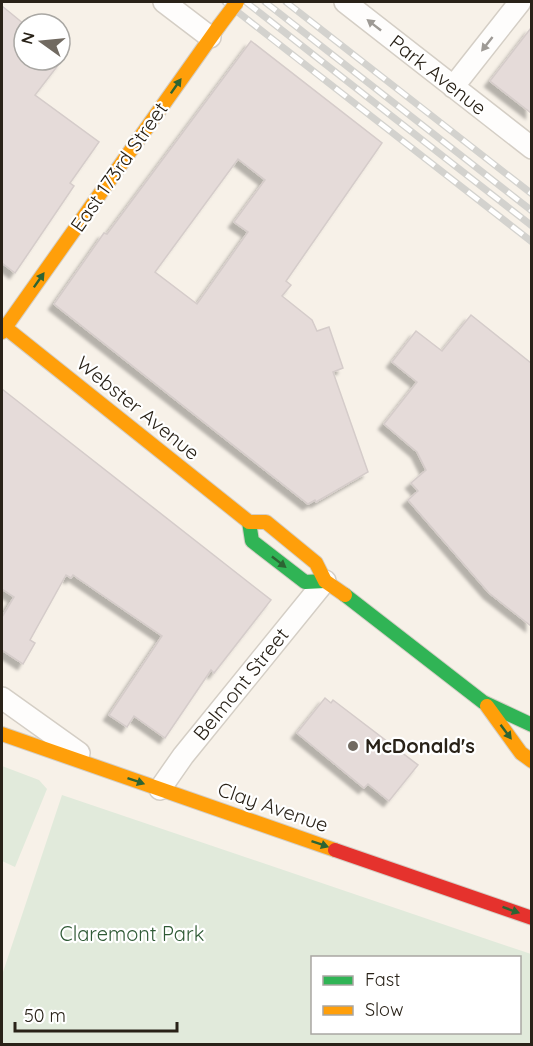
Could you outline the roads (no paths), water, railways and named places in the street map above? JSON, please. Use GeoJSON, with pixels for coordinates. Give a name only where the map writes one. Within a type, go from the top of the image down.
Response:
{"type":"FeatureCollection","features":[{"type":"Feature","properties":{"kind":"street"},"geometry":{"type":"LineString","coordinates":[[164,2],[214,32]]}},
{"type":"Feature","properties":{"kind":"street","name":"East 173rd Street"},"geometry":{"type":"LineString","coordinates":[[3,328],[237,2]]}},
{"type":"Feature","properties":{"kind":"street","name":"Park Avenue"},"geometry":{"type":"LineString","coordinates":[[345,2],[531,148]]}},
{"type":"Feature","properties":{"kind":"street"},"geometry":{"type":"LineString","coordinates":[[453,87],[520,2]]}},
{"type":"Feature","properties":{"kind":"street","name":"Webster Avenue"},"geometry":{"type":"LineString","coordinates":[[3,328],[249,522],[266,522],[316,563],[325,581],[483,702],[531,725]]}},
{"type":"Feature","properties":{"kind":"street","name":"Webster Avenue"},"geometry":{"type":"LineString","coordinates":[[249,522],[252,541],[305,582],[325,581]]}},
{"type":"Feature","properties":{"kind":"street","name":"Belmont Street"},"geometry":{"type":"LineString","coordinates":[[160,789],[183,756],[325,581]]}},
{"type":"Feature","properties":{"kind":"street"},"geometry":{"type":"LineString","coordinates":[[2,698],[99,768]]}},
{"type":"Feature","properties":{"kind":"street","name":"Webster Avenue"},"geometry":{"type":"LineString","coordinates":[[483,702],[522,753],[531,761]]}},
{"type":"Feature","properties":{"kind":"street","name":"Clay Avenue"},"geometry":{"type":"LineString","coordinates":[[2,734],[531,918]]}},
{"type":"Feature","properties":{"kind":"railway"},"geometry":{"type":"LineString","coordinates":[[225,2],[532,242]]}},
{"type":"Feature","properties":{"kind":"railway"},"geometry":{"type":"LineString","coordinates":[[246,2],[532,226]]}},
{"type":"Feature","properties":{"kind":"railway"},"geometry":{"type":"LineString","coordinates":[[265,2],[532,211]]}},
{"type":"Feature","properties":{"kind":"railway"},"geometry":{"type":"LineString","coordinates":[[286,2],[532,194]]}},
{"type":"Feature","properties":{"kind":"place","name":"McDonald's"},"geometry":{"type":"Point","coordinates":[353,746]}},
{"type":"Feature","properties":{"kind":"park label","name":"Claremont Park"},"geometry":{"type":"Point","coordinates":[132,934]}}]}
